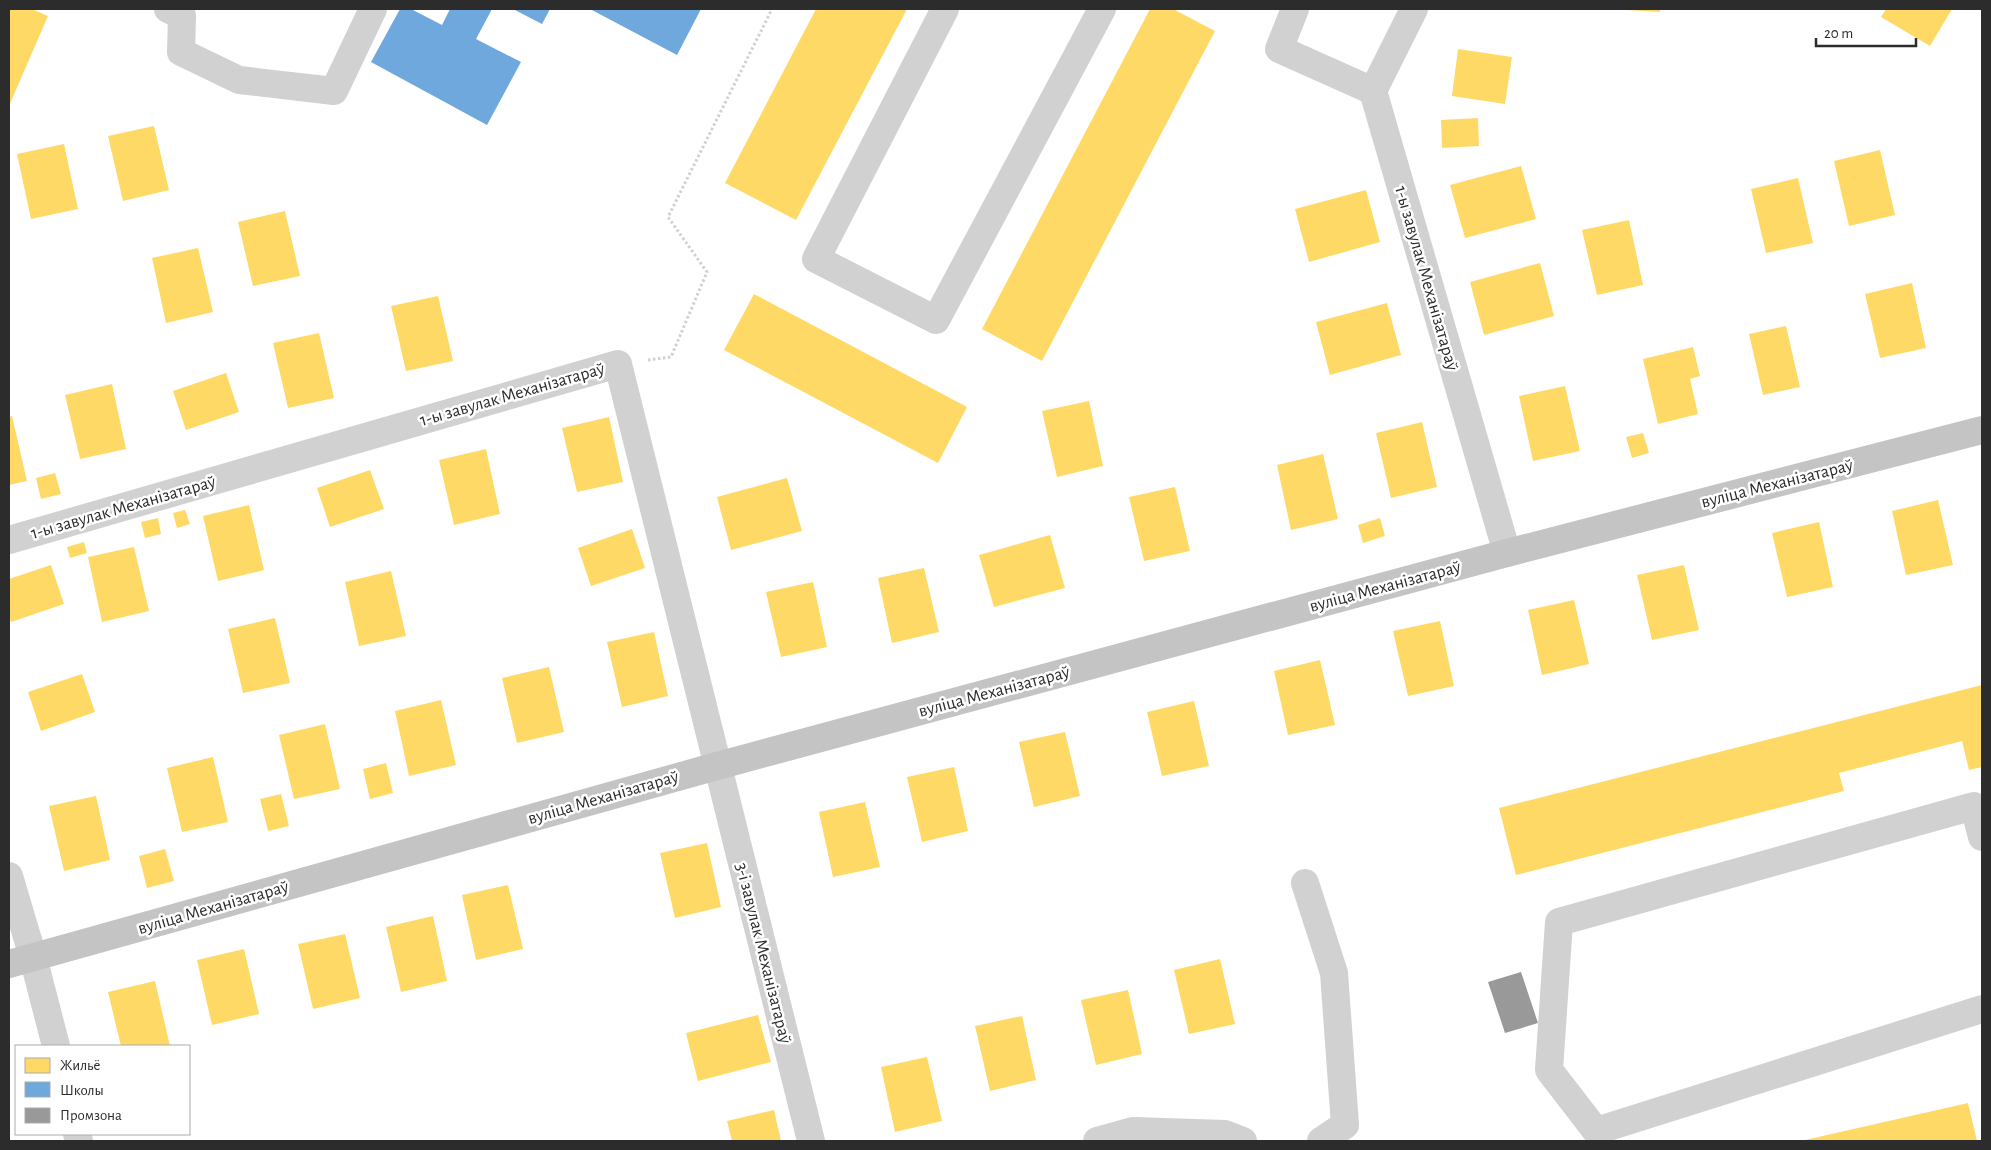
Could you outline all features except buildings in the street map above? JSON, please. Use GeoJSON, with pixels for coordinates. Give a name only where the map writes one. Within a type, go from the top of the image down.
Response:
{"type":"FeatureCollection","features":[{"type":"Feature","properties":{"kind":"main road","name":"вуліца Механізатараў"},"geometry":{"type":"LineString","coordinates":[[21,961],[717,766],[1507,553],[1982,430]]}},
{"type":"Feature","properties":{"kind":"street"},"geometry":{"type":"LineString","coordinates":[[168,9],[182,16],[181,52],[239,80],[334,91],[373,9]]}},
{"type":"Feature","properties":{"kind":"street"},"geometry":{"type":"LineString","coordinates":[[945,9],[816,259],[936,320],[1102,9]]}},
{"type":"Feature","properties":{"kind":"street"},"geometry":{"type":"LineString","coordinates":[[1295,9],[1279,49],[1373,91],[1414,9]]}},
{"type":"Feature","properties":{"kind":"street","name":"1-ы завулак Механізатараў"},"geometry":{"type":"LineString","coordinates":[[1373,91],[1507,553]]}},
{"type":"Feature","properties":{"kind":"street","name":"1-ы завулак Механізатараў"},"geometry":{"type":"LineString","coordinates":[[9,540],[618,364],[717,766]]}},
{"type":"Feature","properties":{"kind":"street","name":"3-і завулак Механізатараў"},"geometry":{"type":"LineString","coordinates":[[717,766],[811,1141]]}},
{"type":"Feature","properties":{"kind":"street"},"geometry":{"type":"LineString","coordinates":[[1982,837],[1974,806],[1559,922],[1549,1070],[1596,1131],[1982,1009]]}},
{"type":"Feature","properties":{"kind":"street"},"geometry":{"type":"LineString","coordinates":[[9,876],[21,961],[56,1045]]}},
{"type":"Feature","properties":{"kind":"street"},"geometry":{"type":"LineString","coordinates":[[1305,883],[1334,973],[1346,1125],[1321,1141]]}},
{"type":"Feature","properties":{"kind":"street"},"geometry":{"type":"LineString","coordinates":[[1097,1141],[1133,1131],[1225,1134],[1243,1141]]}},
{"type":"Feature","properties":{"kind":"path"},"geometry":{"type":"LineString","coordinates":[[671,357],[707,272],[668,217],[772,9]]}}]}
